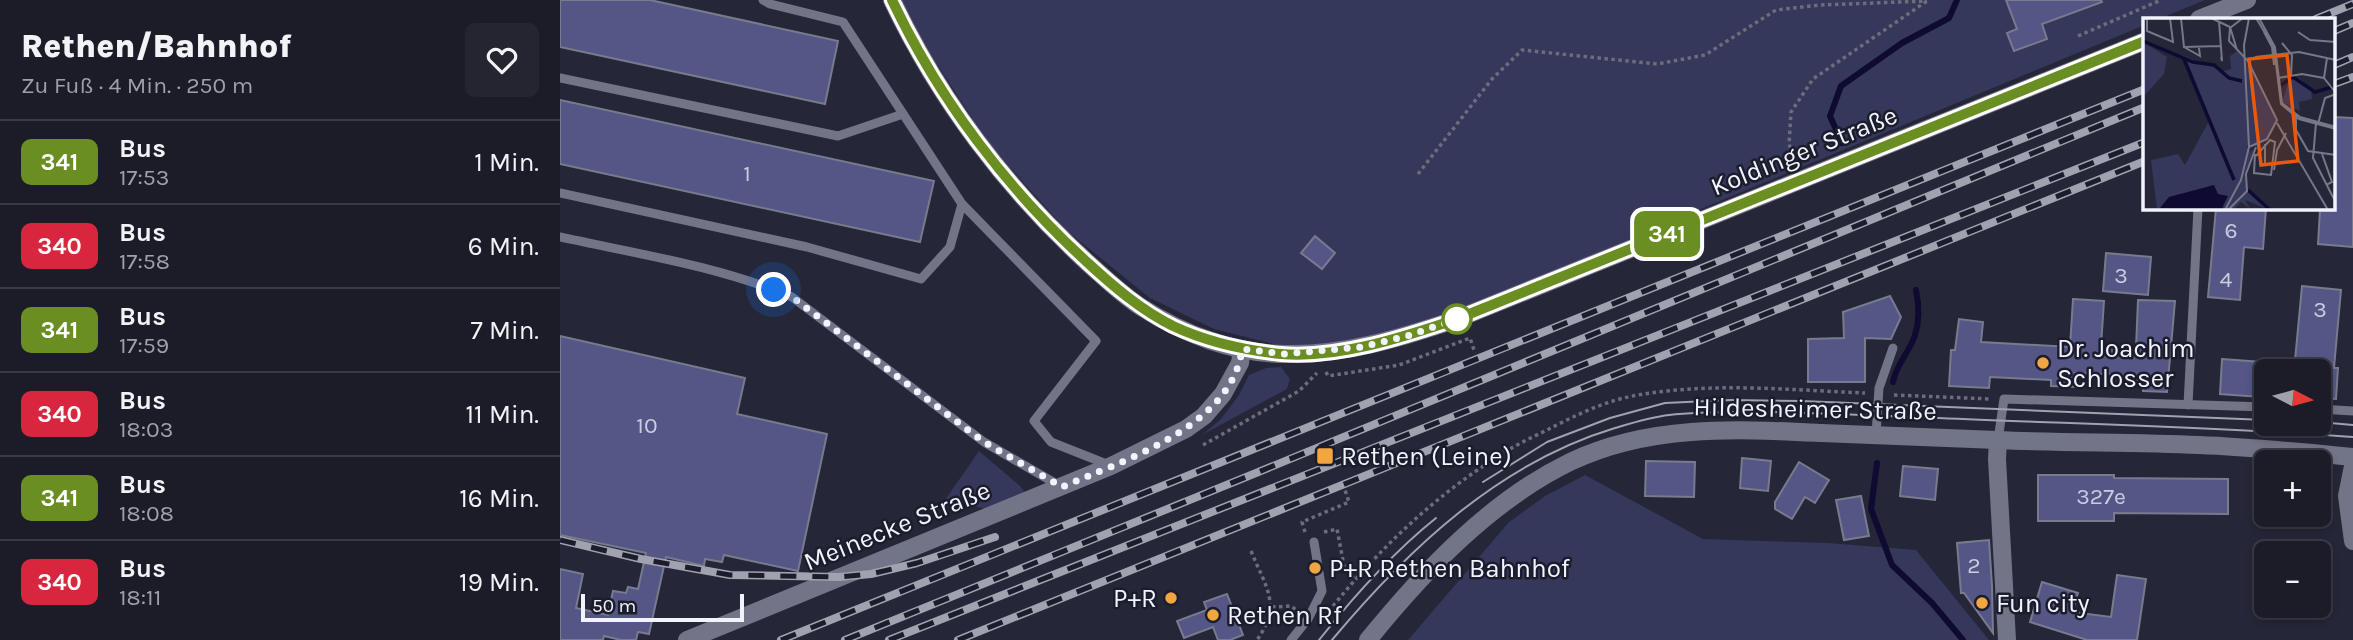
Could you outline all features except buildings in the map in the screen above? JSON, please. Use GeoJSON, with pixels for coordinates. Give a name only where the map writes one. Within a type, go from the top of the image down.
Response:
{"type":"FeatureCollection","features":[{"type":"Feature","properties":{"kind":"street","name":"Koldinger Straße"},"geometry":{"type":"LineString","coordinates":[[892,0],[925,63],[985,151],[1057,235],[1139,306],[1173,326],[1206,340],[1242,349],[1284,354],[1362,347],[1407,336],[1457,319],[2143,42]]}},
{"type":"Feature","properties":{"kind":"street"},"geometry":{"type":"LineString","coordinates":[[2201,18],[2226,4],[2247,0]]}},
{"type":"Feature","properties":{"kind":"street","name":"Meinecke Straße"},"geometry":{"type":"LineString","coordinates":[[687,640],[1062,487],[1186,429],[1204,416],[1223,394],[1240,363],[1242,349]]}},
{"type":"Feature","properties":{"kind":"street","name":"Hildesheimer Straße"},"geometry":{"type":"LineString","coordinates":[[1368,640],[1404,596],[1502,505],[1571,461],[1643,438],[1683,431],[1733,429],[1998,440],[2198,444],[2353,457]]}},
{"type":"Feature","properties":{"kind":"street"},"geometry":{"type":"LineString","coordinates":[[1998,440],[2007,640]]}},
{"type":"Feature","properties":{"kind":"street"},"geometry":{"type":"LineString","coordinates":[[2353,466],[2347,496],[2353,541]]}},
{"type":"Feature","properties":{"kind":"lane"},"geometry":{"type":"LineString","coordinates":[[763,0],[843,22],[962,204],[1096,341],[1034,421],[1051,442],[1111,466]]}},
{"type":"Feature","properties":{"kind":"lane"},"geometry":{"type":"LineString","coordinates":[[560,78],[838,136],[903,114]]}},
{"type":"Feature","properties":{"kind":"lane"},"geometry":{"type":"LineString","coordinates":[[560,193],[807,247],[921,279],[950,247],[962,204]]}},
{"type":"Feature","properties":{"kind":"lane"},"geometry":{"type":"LineString","coordinates":[[2188,405],[2198,210]]}},
{"type":"Feature","properties":{"kind":"lane"},"geometry":{"type":"LineString","coordinates":[[560,237],[710,269],[756,282],[792,297],[984,442],[1062,487]]}},
{"type":"Feature","properties":{"kind":"lane"},"geometry":{"type":"LineString","coordinates":[[1876,435],[1879,388],[1893,348]]}},
{"type":"Feature","properties":{"kind":"lane"},"geometry":{"type":"LineString","coordinates":[[1998,440],[2004,399],[2254,407]]}},
{"type":"Feature","properties":{"kind":"lane"},"geometry":{"type":"LineString","coordinates":[[2331,410],[2353,411]]}},
{"type":"Feature","properties":{"kind":"lane"},"geometry":{"type":"LineString","coordinates":[[1291,640],[1308,619],[1322,591],[1314,542]]}},
{"type":"Feature","properties":{"kind":"path"},"geometry":{"type":"LineString","coordinates":[[1418,174],[1492,79],[1522,50],[1657,64],[1705,55],[1776,10],[1820,5],[1928,0]]}},
{"type":"Feature","properties":{"kind":"path"},"geometry":{"type":"LineString","coordinates":[[1801,180],[1789,144],[1791,112],[1813,79],[1928,0]]}},
{"type":"Feature","properties":{"kind":"path"},"geometry":{"type":"LineString","coordinates":[[2078,36],[2161,0]]}},
{"type":"Feature","properties":{"kind":"path"},"geometry":{"type":"LineString","coordinates":[[1203,445],[1299,391],[1323,367],[1328,376],[1399,365],[1470,338],[1475,354]]}},
{"type":"Feature","properties":{"kind":"path"},"geometry":{"type":"LineString","coordinates":[[1314,530],[1305,532],[1302,522],[1349,502],[1345,490]]}},
{"type":"Feature","properties":{"kind":"path"},"geometry":{"type":"LineString","coordinates":[[1332,607],[1373,559],[1435,502]]}},
{"type":"Feature","properties":{"kind":"path"},"geometry":{"type":"LineString","coordinates":[[1314,542],[1313,537],[1324,535],[1323,530],[1337,529],[1344,566],[1355,580]]}},
{"type":"Feature","properties":{"kind":"path"},"geometry":{"type":"LineString","coordinates":[[1251,551],[1272,607],[1268,625],[1258,640]]}},
{"type":"Feature","properties":{"kind":"path"},"geometry":{"type":"LineString","coordinates":[[1272,607],[1291,606]]}},
{"type":"Feature","properties":{"kind":"shaded area"},"geometry":{"type":"Polygon","coordinates":[[[900,0],[2205,0],[2161,18],[2143,18],[2143,26],[1434,322],[1327,346],[1278,345],[1214,329],[1150,298],[1067,231],[989,144],[918,35],[900,0]]]}},
{"type":"Feature","properties":{"kind":"shaded area"},"geometry":{"type":"Polygon","coordinates":[[[1281,367],[1290,379],[1287,389],[1202,435],[1221,419],[1239,395],[1249,375],[1266,368],[1281,367]]]}},
{"type":"Feature","properties":{"kind":"shaded area"},"geometry":{"type":"Polygon","coordinates":[[[979,451],[1025,492],[987,509],[945,500],[979,451]]]}},
{"type":"Feature","properties":{"kind":"shaded area"},"geometry":{"type":"Polygon","coordinates":[[[1585,475],[1703,539],[1828,543],[1916,550],[1989,640],[1408,640],[1509,522],[1545,496],[1585,475]]]}},
{"type":"Feature","properties":{"kind":"waterway"},"geometry":{"type":"LineString","coordinates":[[1842,143],[1830,116],[1841,86],[1902,43],[1949,18],[1957,0]]}},
{"type":"Feature","properties":{"kind":"waterway"},"geometry":{"type":"LineString","coordinates":[[1893,382],[1917,329],[1916,290]]}},
{"type":"Feature","properties":{"kind":"waterway"},"geometry":{"type":"LineString","coordinates":[[1877,463],[1871,509],[1892,565],[1932,603],[1963,640]]}},
{"type":"Feature","properties":{"kind":"tram line"},"geometry":{"type":"LineString","coordinates":[[1483,482],[1547,442],[1610,418],[1665,403],[1801,401],[2254,420]]}},
{"type":"Feature","properties":{"kind":"tram line"},"geometry":{"type":"LineString","coordinates":[[1332,640],[1361,606],[1424,542],[1495,486],[1573,443],[1655,417],[1706,412],[1789,412],[2198,428],[2353,437]]}},
{"type":"Feature","properties":{"kind":"tram line"},"geometry":{"type":"LineString","coordinates":[[2331,423],[2353,425]]}},
{"type":"Feature","properties":{"kind":"tram line"},"geometry":{"type":"LineString","coordinates":[[1319,640],[1374,576],[1436,518]]}},
{"type":"Feature","properties":{"kind":"railway"},"geometry":{"type":"LineString","coordinates":[[2318,18],[2353,4]]}},
{"type":"Feature","properties":{"kind":"railway"},"geometry":{"type":"LineString","coordinates":[[2336,30],[2353,23]]}},
{"type":"Feature","properties":{"kind":"railway"},"geometry":{"type":"LineString","coordinates":[[2336,64],[2353,57]]}},
{"type":"Feature","properties":{"kind":"railway"},"geometry":{"type":"LineString","coordinates":[[2336,83],[2353,77]]}},
{"type":"Feature","properties":{"kind":"railway"},"geometry":{"type":"LineString","coordinates":[[781,640],[2143,90]]}},
{"type":"Feature","properties":{"kind":"railway"},"geometry":{"type":"LineString","coordinates":[[845,640],[2143,108]]}},
{"type":"Feature","properties":{"kind":"railway"},"geometry":{"type":"LineString","coordinates":[[889,640],[2143,143]]}},
{"type":"Feature","properties":{"kind":"railway"},"geometry":{"type":"LineString","coordinates":[[958,640],[2143,162]]}},
{"type":"Feature","properties":{"kind":"railway"},"geometry":{"type":"LineString","coordinates":[[560,540],[641,559],[730,575],[840,577],[871,574],[917,563],[995,537]]}},
{"type":"Feature","properties":{"kind":"bus line","name":"341"},"geometry":{"type":"LineString","coordinates":[[892,0],[911,40],[939,86],[985,151],[1057,235],[1105,279],[1139,306],[1173,326],[1206,340],[1242,349],[1284,354],[1362,347],[1407,336],[1457,319],[2143,42]]}},
{"type":"Feature","properties":{"kind":"place","name":"Dr. Joachim Schlosser"},"geometry":{"type":"Point","coordinates":[2043,363]}},
{"type":"Feature","properties":{"kind":"place","name":"Rethen (Leine)"},"geometry":{"type":"Point","coordinates":[1325,456]}},
{"type":"Feature","properties":{"kind":"place","name":"P+R Rethen Bahnhof"},"geometry":{"type":"Point","coordinates":[1315,568]}},
{"type":"Feature","properties":{"kind":"place","name":"P+R"},"geometry":{"type":"Point","coordinates":[1171,598]}},
{"type":"Feature","properties":{"kind":"place","name":"Fun city"},"geometry":{"type":"Point","coordinates":[1982,603]}},
{"type":"Feature","properties":{"kind":"place","name":"Rethen Rf"},"geometry":{"type":"Point","coordinates":[1213,615]}},
{"type":"Feature","properties":{"kind":"route"},"geometry":{"type":"LineString","coordinates":[[774,290],[792,297],[984,442],[1062,487],[1169,438],[1204,416],[1223,394],[1240,363],[1242,349],[1284,354],[1362,347],[1407,336],[1457,319]]}}]}
